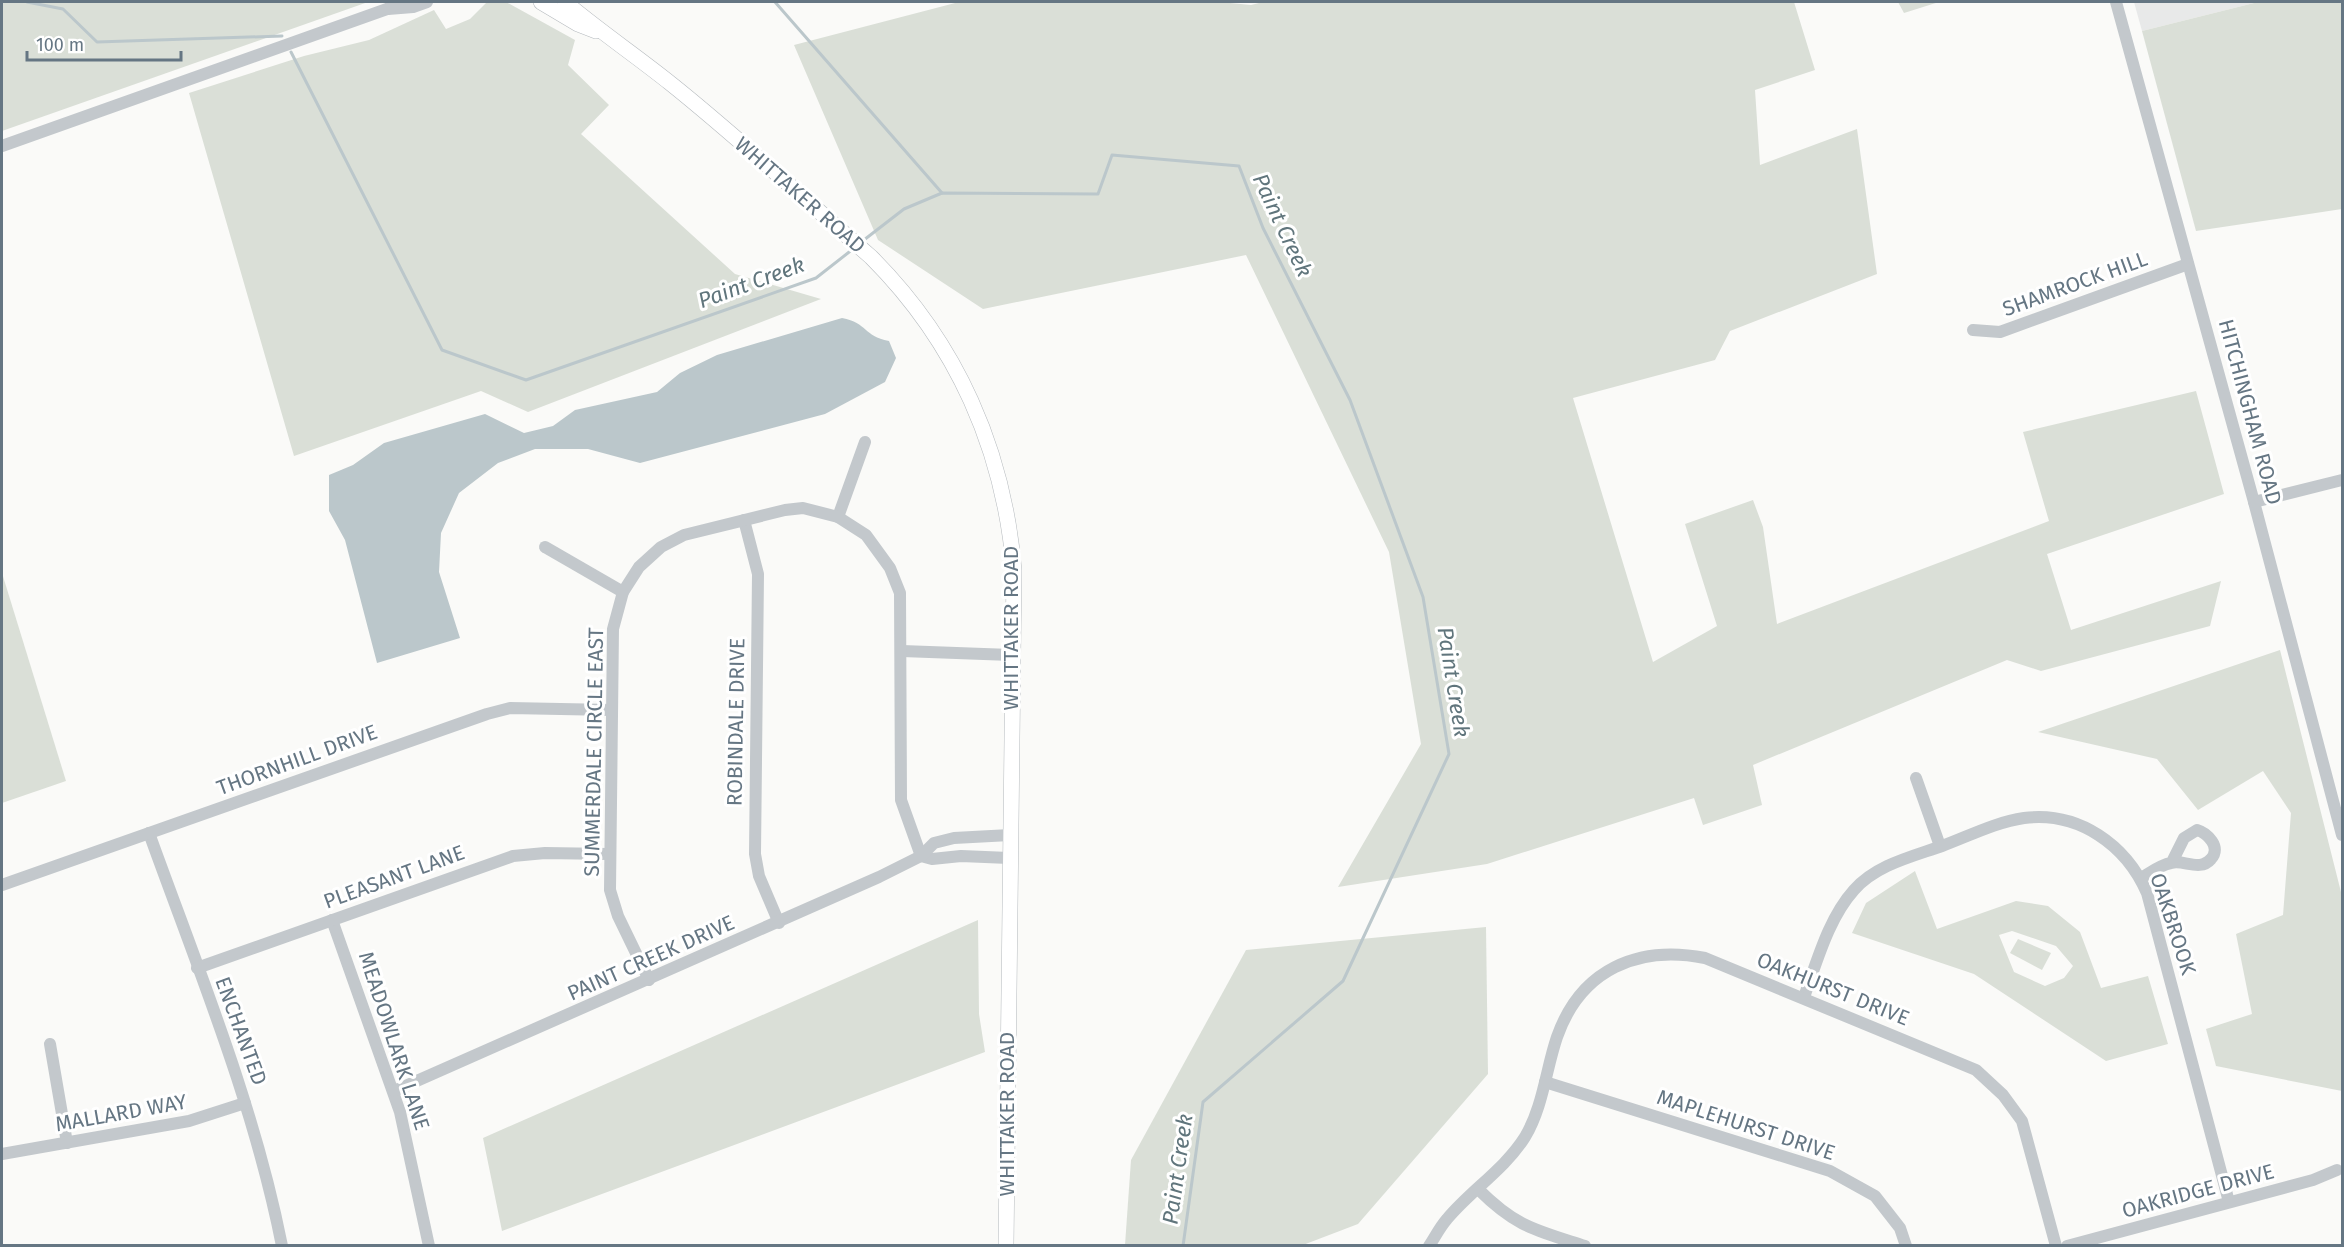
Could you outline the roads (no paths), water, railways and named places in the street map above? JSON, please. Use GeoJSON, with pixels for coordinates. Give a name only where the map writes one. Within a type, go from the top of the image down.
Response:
{"type":"FeatureCollection","features":[{"type":"Feature","properties":{"kind":"main road","name":"WHITTAKER ROAD"},"geometry":{"type":"LineString","coordinates":[[541,2],[578,24],[601,32]]}},
{"type":"Feature","properties":{"kind":"main road","name":"WHITTAKER ROAD"},"geometry":{"type":"LineString","coordinates":[[565,2],[670,83],[871,257],[897,283],[942,342],[984,430],[1003,494],[1011,539],[1014,606],[1011,655],[1006,1245]]}},
{"type":"Feature","properties":{"kind":"street"},"geometry":{"type":"LineString","coordinates":[[2,146],[387,9],[399,2]]}},
{"type":"Feature","properties":{"kind":"street"},"geometry":{"type":"LineString","coordinates":[[387,9],[413,7],[427,2]]}},
{"type":"Feature","properties":{"kind":"street","name":"HITCHINGHAM ROAD"},"geometry":{"type":"LineString","coordinates":[[2116,2],[2254,501],[2343,835]]}},
{"type":"Feature","properties":{"kind":"street","name":"SHAMROCK HILL"},"geometry":{"type":"LineString","coordinates":[[1973,330],[2000,332],[2188,264]]}},
{"type":"Feature","properties":{"kind":"street"},"geometry":{"type":"LineString","coordinates":[[838,517],[865,442]]}},
{"type":"Feature","properties":{"kind":"street"},"geometry":{"type":"LineString","coordinates":[[2254,501],[2343,480]]}},
{"type":"Feature","properties":{"kind":"street","name":"SUMMERDALE CIRCLE EAST"},"geometry":{"type":"LineString","coordinates":[[648,980],[613,902],[609,854],[613,629],[623,592],[639,567],[661,547],[684,535],[803,508],[838,517],[866,535],[890,568],[902,604],[901,800],[921,856]]}},
{"type":"Feature","properties":{"kind":"street","name":"ROBINDALE DRIVE"},"geometry":{"type":"LineString","coordinates":[[744,520],[758,574],[755,854],[759,876],[778,923]]}},
{"type":"Feature","properties":{"kind":"street"},"geometry":{"type":"LineString","coordinates":[[545,547],[623,592]]}},
{"type":"Feature","properties":{"kind":"street"},"geometry":{"type":"LineString","coordinates":[[902,651],[1011,655]]}},
{"type":"Feature","properties":{"kind":"street","name":"THORNHILL DRIVE"},"geometry":{"type":"LineString","coordinates":[[2,885],[487,714],[510,708],[611,710]]}},
{"type":"Feature","properties":{"kind":"street"},"geometry":{"type":"LineString","coordinates":[[1916,778],[1940,846]]}},
{"type":"Feature","properties":{"kind":"street","name":"OAKBROOK"},"geometry":{"type":"LineString","coordinates":[[1804,997],[1832,925],[1853,890],[1879,870],[1940,846],[2023,818],[2062,820],[2085,827],[2106,839],[2118,850],[2140,878],[2152,908],[2229,1202]]}},
{"type":"Feature","properties":{"kind":"street","name":"ENCHANTED"},"geometry":{"type":"LineString","coordinates":[[149,833],[245,1103],[270,1186],[282,1245]]}},
{"type":"Feature","properties":{"kind":"street","name":"PAINT CREEK DRIVE"},"geometry":{"type":"LineString","coordinates":[[394,1091],[778,923],[921,856],[927,847],[942,840],[1010,835]]}},
{"type":"Feature","properties":{"kind":"street","name":"PLEASANT LANE"},"geometry":{"type":"LineString","coordinates":[[197,968],[513,856],[545,853],[609,854]]}},
{"type":"Feature","properties":{"kind":"street","name":"PAINT CREEK DRIVE"},"geometry":{"type":"LineString","coordinates":[[921,856],[932,859],[961,856],[1009,858]]}},
{"type":"Feature","properties":{"kind":"street"},"geometry":{"type":"LineString","coordinates":[[2140,878],[2172,862]]}},
{"type":"Feature","properties":{"kind":"street","name":"MEADOWLARK LANE"},"geometry":{"type":"LineString","coordinates":[[332,920],[394,1091],[429,1245]]}},
{"type":"Feature","properties":{"kind":"street","name":"OAKHURST DRIVE"},"geometry":{"type":"LineString","coordinates":[[1429,1245],[1447,1219],[1511,1157],[1526,1135],[1545,1082],[1556,1039],[1578,998],[1598,978],[1640,957],[1658,953],[1706,958],[1948,1056],[1976,1070],[1992,1082],[2016,1110],[2022,1121],[2056,1245]]}},
{"type":"Feature","properties":{"kind":"street"},"geometry":{"type":"LineString","coordinates":[[50,1044],[67,1143]]}},
{"type":"Feature","properties":{"kind":"street","name":"MAPLEHURST DRIVE"},"geometry":{"type":"LineString","coordinates":[[1545,1082],[1830,1171],[1875,1196],[1900,1228],[1906,1245]]}},
{"type":"Feature","properties":{"kind":"street","name":"MALLARD WAY"},"geometry":{"type":"LineString","coordinates":[[2,1154],[189,1121],[245,1103]]}},
{"type":"Feature","properties":{"kind":"street","name":"OAKRIDGE DRIVE"},"geometry":{"type":"LineString","coordinates":[[2067,1245],[2313,1180],[2341,1169]]}},
{"type":"Feature","properties":{"kind":"street"},"geometry":{"type":"LineString","coordinates":[[1478,1189],[1506,1216],[1520,1224],[1585,1245]]}},
{"type":"Feature","properties":{"kind":"waterway","name":"Paint Creek"},"geometry":{"type":"LineString","coordinates":[[27,2],[63,9],[97,42],[282,36]]}},
{"type":"Feature","properties":{"kind":"waterway"},"geometry":{"type":"LineString","coordinates":[[775,2],[942,193]]}},
{"type":"Feature","properties":{"kind":"waterway","name":"Paint Creek"},"geometry":{"type":"LineString","coordinates":[[291,52],[442,350],[526,380],[816,278],[853,249]]}},
{"type":"Feature","properties":{"kind":"waterway","name":"Paint Creek"},"geometry":{"type":"LineString","coordinates":[[860,243],[904,209],[942,193],[1098,194],[1112,155],[1239,166],[1263,228],[1350,400],[1423,597],[1449,754],[1343,981],[1203,1102],[1183,1246]]}}]}
